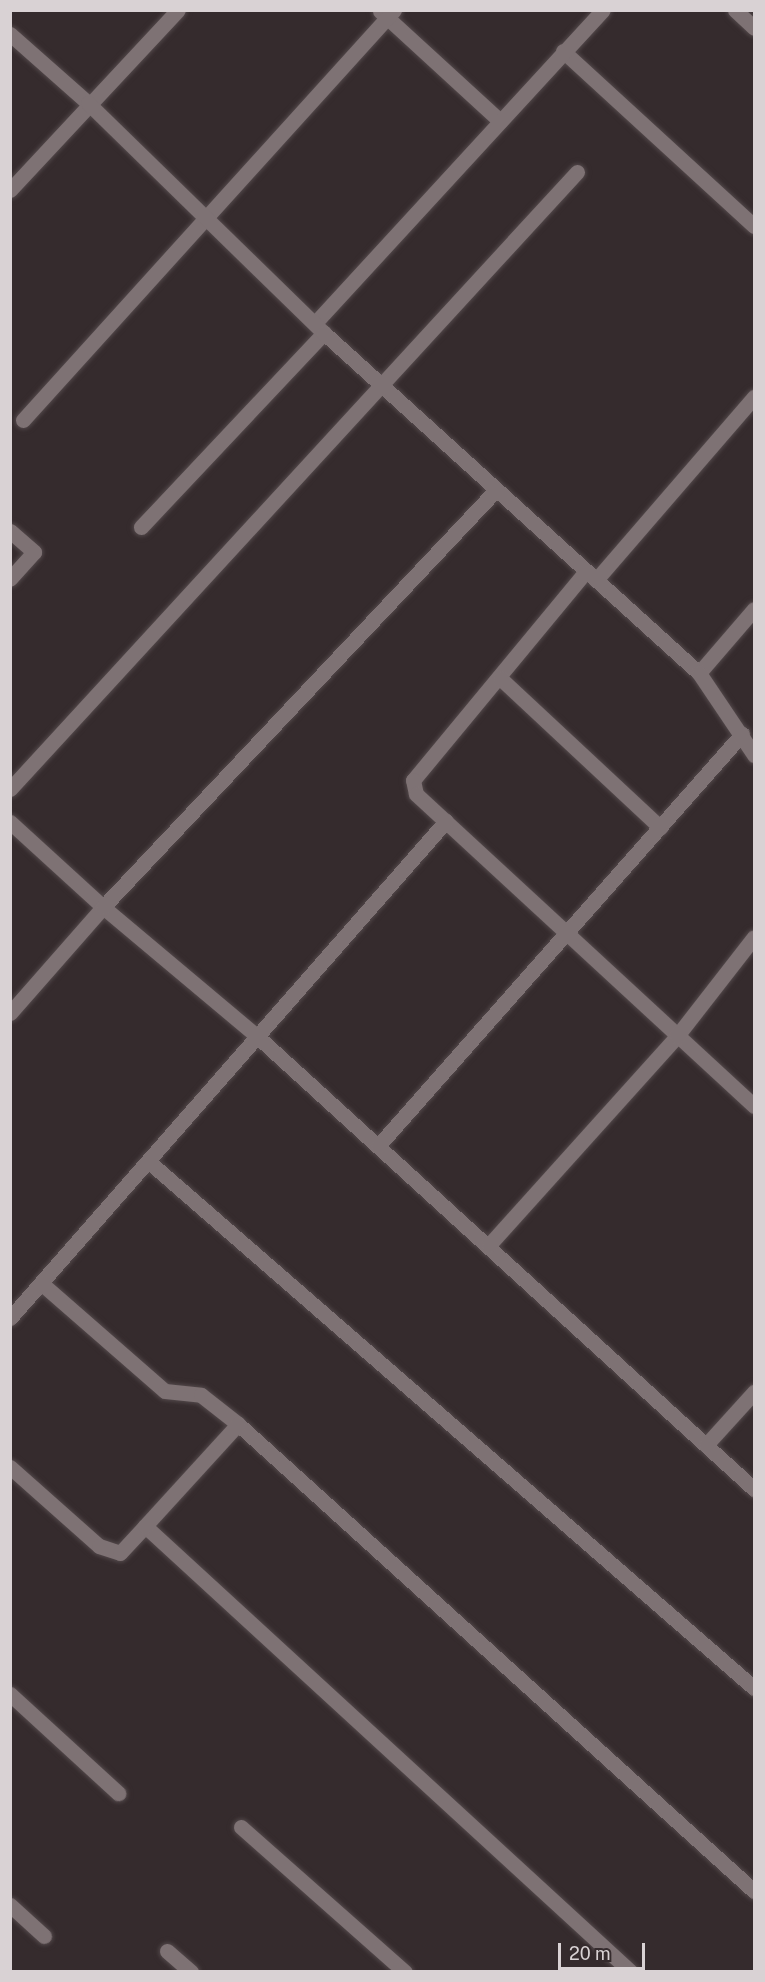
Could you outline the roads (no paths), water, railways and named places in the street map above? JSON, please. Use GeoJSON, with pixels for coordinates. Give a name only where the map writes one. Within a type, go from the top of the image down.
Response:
{"type":"FeatureCollection","features":[{"type":"Feature","properties":{"kind":"street"},"geometry":{"type":"LineString","coordinates":[[10,190],[88,103],[178,10]]}},
{"type":"Feature","properties":{"kind":"street"},"geometry":{"type":"LineString","coordinates":[[141,527],[320,328],[500,121],[603,10]]}},
{"type":"Feature","properties":{"kind":"street"},"geometry":{"type":"LineString","coordinates":[[735,10],[754,28]]}},
{"type":"Feature","properties":{"kind":"street"},"geometry":{"type":"LineString","coordinates":[[23,420],[207,221],[387,13],[500,121]]}},
{"type":"Feature","properties":{"kind":"street"},"geometry":{"type":"LineString","coordinates":[[10,34],[88,103],[207,221],[589,578],[699,674],[742,734],[754,755]]}},
{"type":"Feature","properties":{"kind":"street"},"geometry":{"type":"LineString","coordinates":[[563,51],[754,226]]}},
{"type":"Feature","properties":{"kind":"street"},"geometry":{"type":"LineString","coordinates":[[10,789],[385,386],[577,172]]}},
{"type":"Feature","properties":{"kind":"street"},"geometry":{"type":"LineString","coordinates":[[754,397],[500,678],[414,780],[416,794],[565,934],[754,1106]]}},
{"type":"Feature","properties":{"kind":"street"},"geometry":{"type":"LineString","coordinates":[[10,1013],[103,907],[496,490]]}},
{"type":"Feature","properties":{"kind":"street"},"geometry":{"type":"LineString","coordinates":[[10,531],[34,552],[10,579]]}},
{"type":"Feature","properties":{"kind":"street"},"geometry":{"type":"LineString","coordinates":[[699,674],[754,609]]}},
{"type":"Feature","properties":{"kind":"street"},"geometry":{"type":"LineString","coordinates":[[500,678],[660,827]]}},
{"type":"Feature","properties":{"kind":"street"},"geometry":{"type":"LineString","coordinates":[[378,1146],[742,734]]}},
{"type":"Feature","properties":{"kind":"street"},"geometry":{"type":"LineString","coordinates":[[10,1318],[446,821]]}},
{"type":"Feature","properties":{"kind":"street"},"geometry":{"type":"LineString","coordinates":[[10,822],[103,907],[258,1038],[489,1245],[754,1489]]}},
{"type":"Feature","properties":{"kind":"street"},"geometry":{"type":"LineString","coordinates":[[489,1245],[677,1036],[754,937]]}},
{"type":"Feature","properties":{"kind":"street"},"geometry":{"type":"LineString","coordinates":[[148,1161],[754,1688]]}},
{"type":"Feature","properties":{"kind":"street"},"geometry":{"type":"LineString","coordinates":[[41,1283],[165,1391],[201,1395],[238,1424],[754,1891]]}},
{"type":"Feature","properties":{"kind":"street"},"geometry":{"type":"LineString","coordinates":[[706,1445],[754,1392]]}},
{"type":"Feature","properties":{"kind":"street"},"geometry":{"type":"LineString","coordinates":[[10,1467],[99,1546],[120,1553],[238,1424]]}},
{"type":"Feature","properties":{"kind":"street"},"geometry":{"type":"LineString","coordinates":[[145,1526],[631,1971]]}},
{"type":"Feature","properties":{"kind":"street"},"geometry":{"type":"LineString","coordinates":[[10,1694],[118,1793]]}},
{"type":"Feature","properties":{"kind":"street"},"geometry":{"type":"LineString","coordinates":[[241,1827],[405,1971]]}},
{"type":"Feature","properties":{"kind":"street"},"geometry":{"type":"LineString","coordinates":[[10,1905],[44,1936]]}},
{"type":"Feature","properties":{"kind":"street"},"geometry":{"type":"LineString","coordinates":[[167,1951],[191,1971]]}}]}
